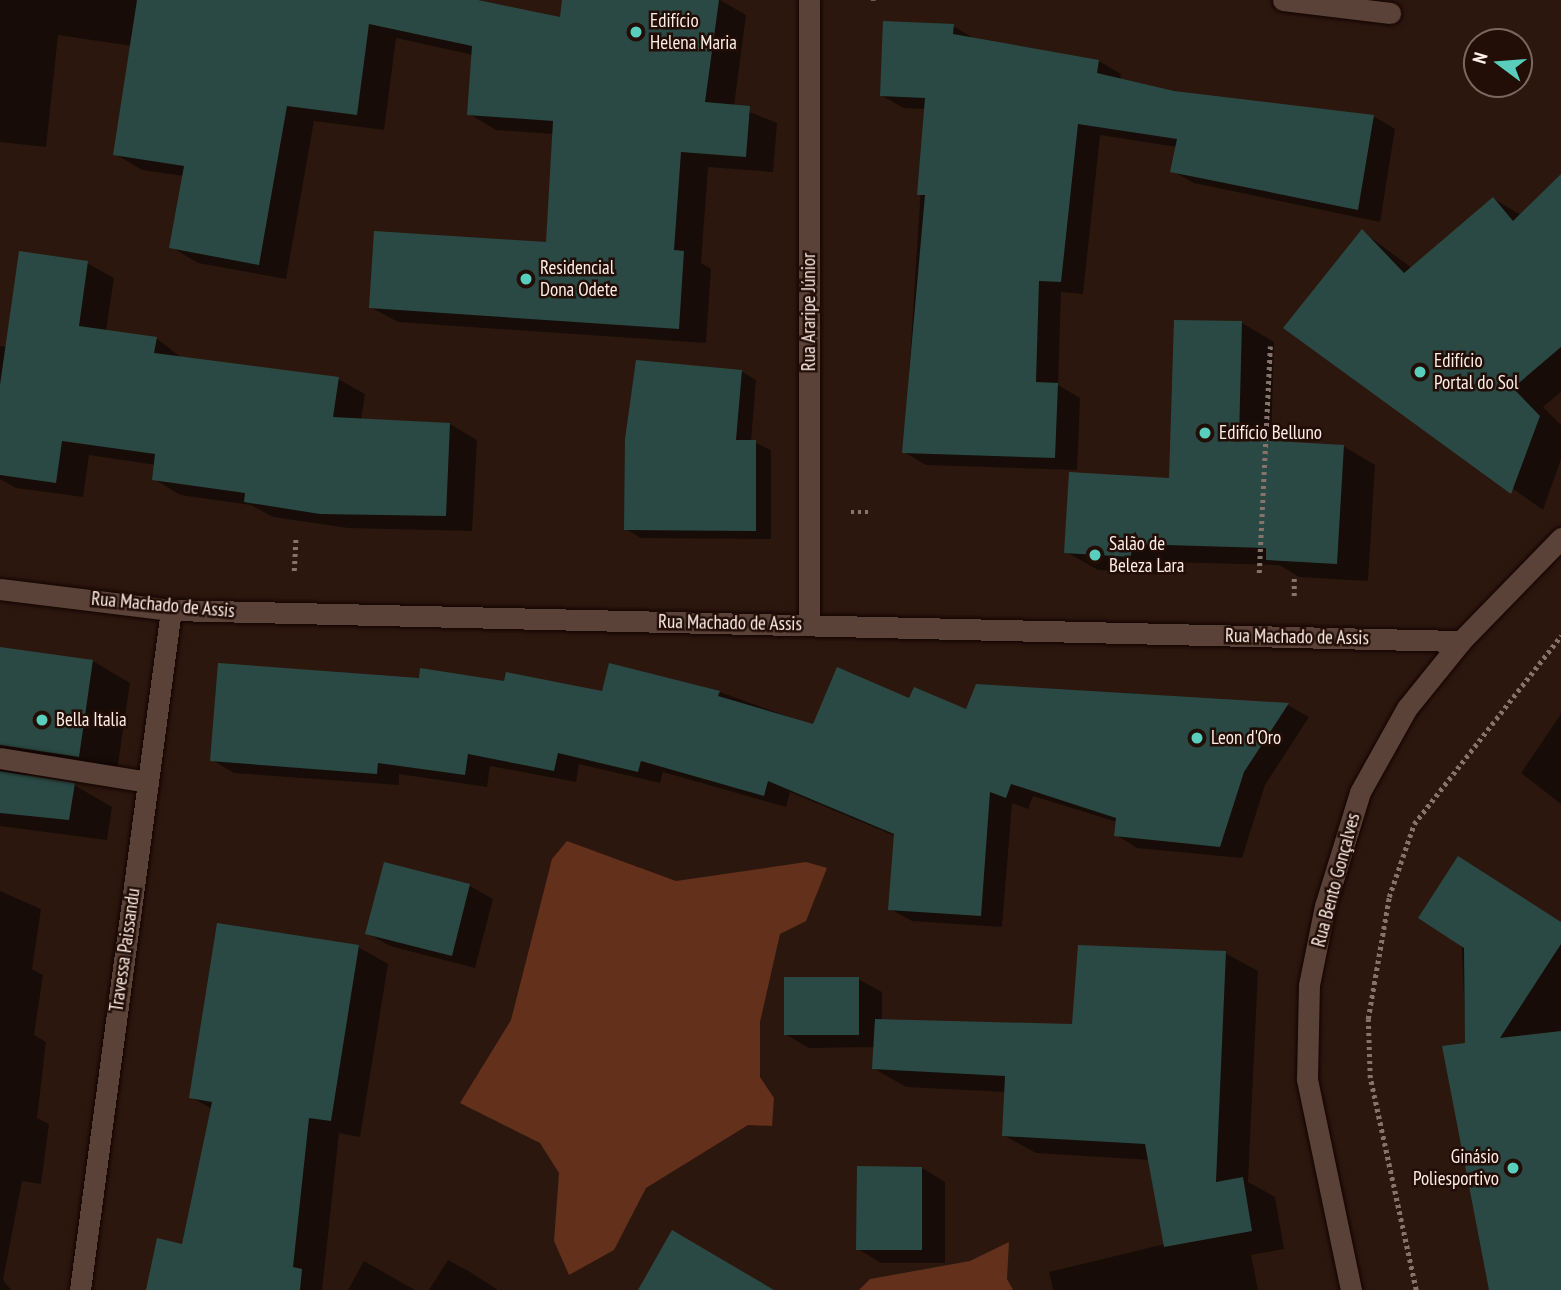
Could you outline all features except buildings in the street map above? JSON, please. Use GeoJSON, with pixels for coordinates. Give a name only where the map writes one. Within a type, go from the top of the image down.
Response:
{"type":"FeatureCollection","features":[{"type":"Feature","properties":{"kind":"street","name":"Rua Araripe Júnior"},"geometry":{"type":"LineString","coordinates":[[809,0],[809,625]]}},
{"type":"Feature","properties":{"kind":"street"},"geometry":{"type":"LineString","coordinates":[[1283,0],[1390,13]]}},
{"type":"Feature","properties":{"kind":"street","name":"Rua Bento Gonçalves"},"geometry":{"type":"LineString","coordinates":[[1351,1290],[1307,1079],[1309,985],[1360,792],[1407,708],[1461,641],[1561,538]]}},
{"type":"Feature","properties":{"kind":"street","name":"Rua Machado de Assis"},"geometry":{"type":"LineString","coordinates":[[0,589],[171,610],[1461,641]]}},
{"type":"Feature","properties":{"kind":"street","name":"Travessa Paissandu"},"geometry":{"type":"LineString","coordinates":[[80,1290],[171,610]]}},
{"type":"Feature","properties":{"kind":"street"},"geometry":{"type":"LineString","coordinates":[[0,758],[148,782]]}},
{"type":"Feature","properties":{"kind":"path"},"geometry":{"type":"LineString","coordinates":[[1259,573],[1270,346]]}},
{"type":"Feature","properties":{"kind":"path"},"geometry":{"type":"LineString","coordinates":[[1416,1290],[1370,1078],[1367,1019],[1388,897],[1414,824],[1561,636]]}},
{"type":"Feature","properties":{"kind":"shaded area"},"geometry":{"type":"Polygon","coordinates":[[[567,841],[676,881],[806,862],[827,868],[806,921],[780,934],[760,1022],[760,1077],[774,1098],[772,1126],[748,1125],[646,1188],[614,1250],[569,1275],[554,1241],[559,1173],[540,1143],[460,1103],[511,1020],[552,859],[567,841]]]}},
{"type":"Feature","properties":{"kind":"shaded area"},"geometry":{"type":"Polygon","coordinates":[[[1009,1242],[1007,1279],[1013,1290],[859,1290],[870,1279],[970,1261],[1009,1242]]]}},
{"type":"Feature","properties":{"kind":"place","name":"Edifício Helena Maria"},"geometry":{"type":"Point","coordinates":[636,32]}},
{"type":"Feature","properties":{"kind":"place","name":"Residencial Dona Odete"},"geometry":{"type":"Point","coordinates":[526,279]}},
{"type":"Feature","properties":{"kind":"place","name":"Edifício Portal do Sol"},"geometry":{"type":"Point","coordinates":[1420,372]}},
{"type":"Feature","properties":{"kind":"place","name":"Edifício Belluno"},"geometry":{"type":"Point","coordinates":[1205,433]}},
{"type":"Feature","properties":{"kind":"place","name":"Salão de Beleza Lara"},"geometry":{"type":"Point","coordinates":[1095,555]}},
{"type":"Feature","properties":{"kind":"place","name":"Bella Italia"},"geometry":{"type":"Point","coordinates":[42,720]}},
{"type":"Feature","properties":{"kind":"place","name":"Leon d'Oro"},"geometry":{"type":"Point","coordinates":[1197,738]}},
{"type":"Feature","properties":{"kind":"place","name":"Ginásio Poliesportivo"},"geometry":{"type":"Point","coordinates":[1513,1168]}}]}
